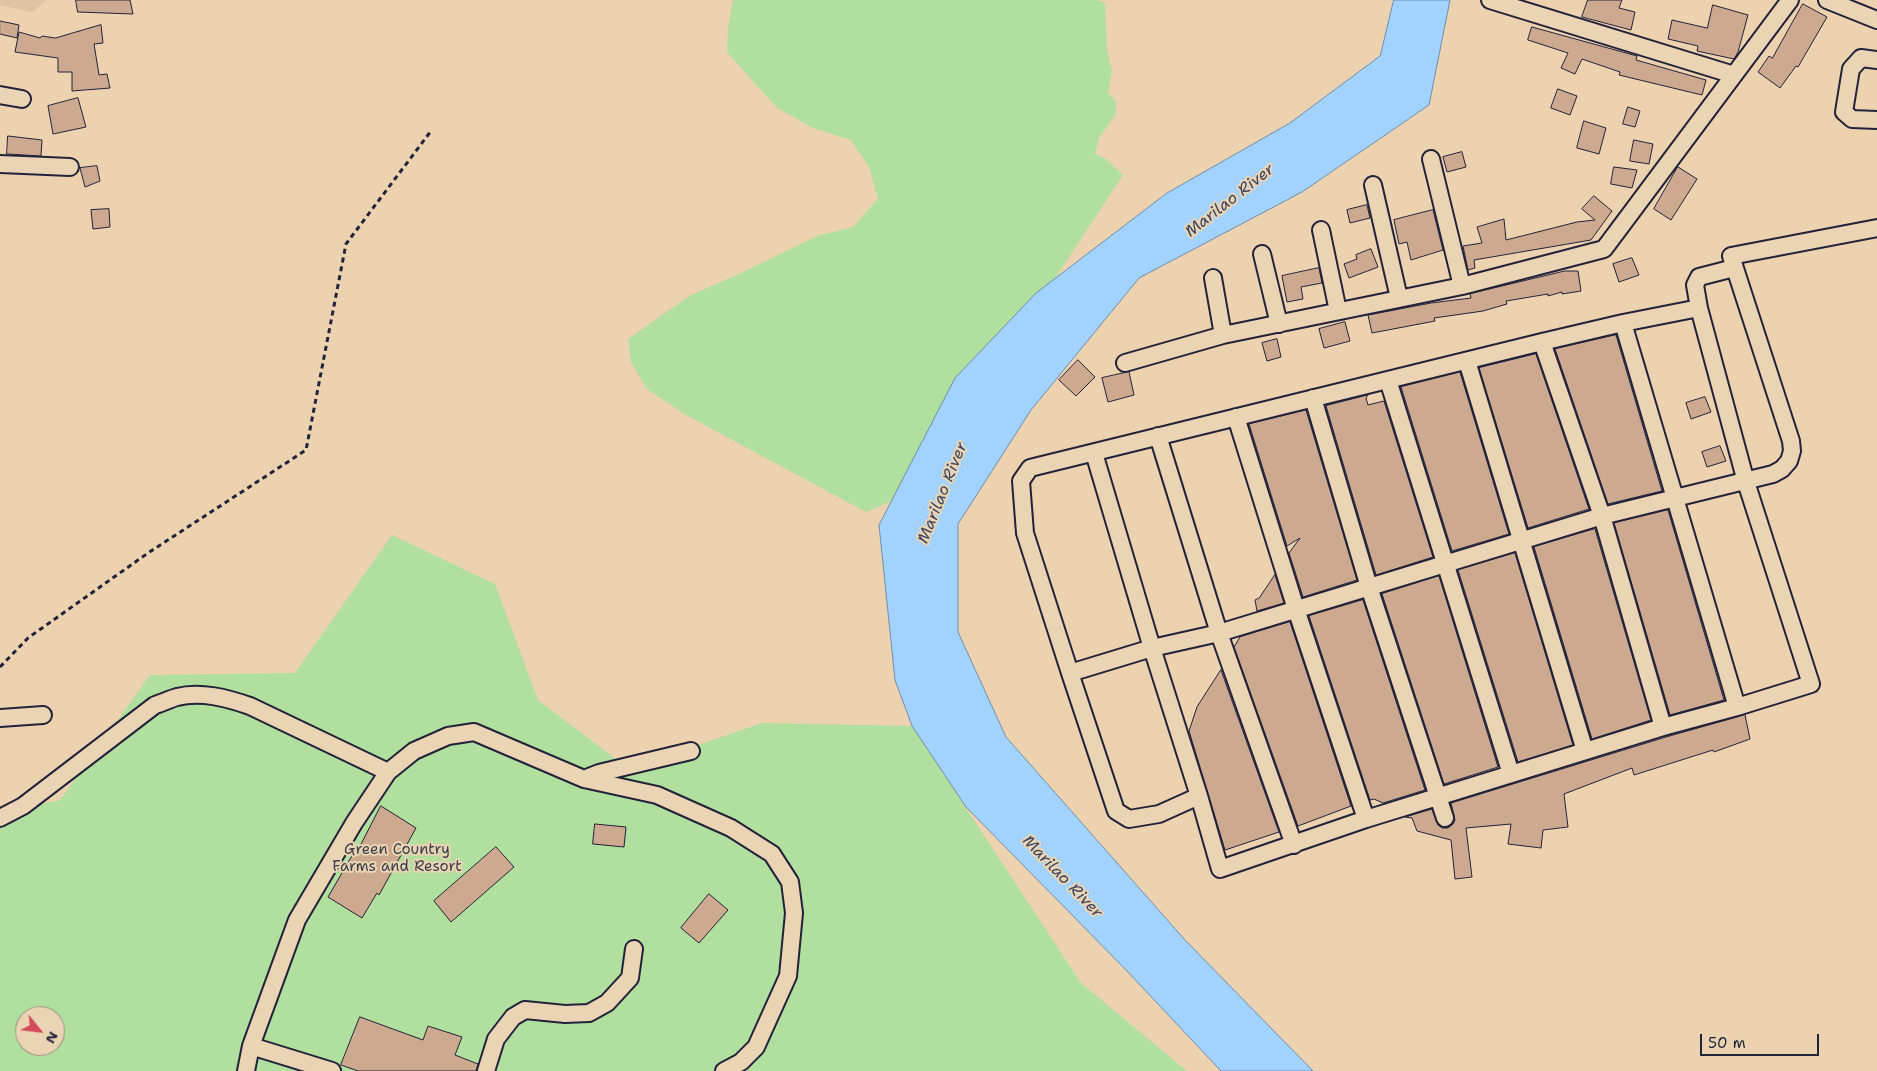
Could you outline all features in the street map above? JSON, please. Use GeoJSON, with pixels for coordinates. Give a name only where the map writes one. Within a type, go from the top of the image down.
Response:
{"type":"FeatureCollection","features":[{"type":"Feature","properties":{"kind":"street"},"geometry":{"type":"LineString","coordinates":[[1490,0],[1734,75]]}},
{"type":"Feature","properties":{"kind":"street"},"geometry":{"type":"LineString","coordinates":[[1125,363],[1223,335],[1462,286],[1604,249],[1790,0]]}},
{"type":"Feature","properties":{"kind":"street"},"geometry":{"type":"LineString","coordinates":[[1827,0],[1877,20]]}},
{"type":"Feature","properties":{"kind":"street"},"geometry":{"type":"LineString","coordinates":[[1877,60],[1861,58],[1851,69],[1844,112],[1852,119],[1877,120]]}},
{"type":"Feature","properties":{"kind":"street"},"geometry":{"type":"LineString","coordinates":[[0,95],[22,99]]}},
{"type":"Feature","properties":{"kind":"street"},"geometry":{"type":"LineString","coordinates":[[1431,159],[1462,286]]}},
{"type":"Feature","properties":{"kind":"street"},"geometry":{"type":"LineString","coordinates":[[0,164],[70,167]]}},
{"type":"Feature","properties":{"kind":"street"},"geometry":{"type":"LineString","coordinates":[[1374,185],[1399,298]]}},
{"type":"Feature","properties":{"kind":"street"},"geometry":{"type":"LineString","coordinates":[[1070,673],[1152,648],[1219,632],[1602,516],[1773,474],[1782,469],[1789,461],[1792,451],[1791,441],[1731,256],[1877,228]]}},
{"type":"Feature","properties":{"kind":"street"},"geometry":{"type":"LineString","coordinates":[[1321,230],[1338,311]]}},
{"type":"Feature","properties":{"kind":"street"},"geometry":{"type":"LineString","coordinates":[[1262,254],[1279,324]]}},
{"type":"Feature","properties":{"kind":"street"},"geometry":{"type":"LineString","coordinates":[[1094,453],[1220,869],[1366,819],[1663,727],[1811,684],[1746,482],[1699,308],[1695,285],[1699,277],[1734,268]]}},
{"type":"Feature","properties":{"kind":"street"},"geometry":{"type":"LineString","coordinates":[[1213,278],[1223,335]]}},
{"type":"Feature","properties":{"kind":"street"},"geometry":{"type":"LineString","coordinates":[[1199,796],[1159,814],[1129,819],[1116,811],[1024,532],[1021,481],[1030,468],[1542,342],[1699,308]]}},
{"type":"Feature","properties":{"kind":"street"},"geometry":{"type":"LineString","coordinates":[[1623,323],[1737,707]]}},
{"type":"Feature","properties":{"kind":"street"},"geometry":{"type":"LineString","coordinates":[[1542,342],[1602,516],[1663,727]]}},
{"type":"Feature","properties":{"kind":"street"},"geometry":{"type":"LineString","coordinates":[[1467,361],[1585,751]]}},
{"type":"Feature","properties":{"kind":"street"},"geometry":{"type":"LineString","coordinates":[[1388,380],[1511,774]]}},
{"type":"Feature","properties":{"kind":"street"},"geometry":{"type":"LineString","coordinates":[[1313,398],[1369,587],[1445,818]]}},
{"type":"Feature","properties":{"kind":"street"},"geometry":{"type":"LineString","coordinates":[[1236,417],[1296,609],[1366,819]]}},
{"type":"Feature","properties":{"kind":"street"},"geometry":{"type":"LineString","coordinates":[[1158,436],[1219,632],[1294,845]]}},
{"type":"Feature","properties":{"kind":"street"},"geometry":{"type":"LineString","coordinates":[[0,818],[23,806],[155,706],[177,697],[203,695],[250,706],[388,772]]}},
{"type":"Feature","properties":{"kind":"street"},"geometry":{"type":"LineString","coordinates":[[0,718],[43,715]]}},
{"type":"Feature","properties":{"kind":"street"},"geometry":{"type":"LineString","coordinates":[[246,1071],[251,1046],[297,920],[354,823],[388,772],[414,751],[448,736],[474,732],[584,779],[657,795],[731,828],[772,854],[790,882],[794,914],[788,976],[756,1047],[741,1062],[724,1071]]}},
{"type":"Feature","properties":{"kind":"street"},"geometry":{"type":"LineString","coordinates":[[584,779],[599,773],[691,752]]}},
{"type":"Feature","properties":{"kind":"street"},"geometry":{"type":"LineString","coordinates":[[486,1071],[496,1039],[513,1017],[525,1010],[589,1014],[606,1003],[630,978],[634,949]]}},
{"type":"Feature","properties":{"kind":"street"},"geometry":{"type":"LineString","coordinates":[[251,1046],[332,1071]]}},
{"type":"Feature","properties":{"kind":"path"},"geometry":{"type":"LineString","coordinates":[[0,667],[28,638],[148,553],[306,450],[346,244],[431,131]]}},
{"type":"Feature","properties":{"kind":"shaded area"},"geometry":{"type":"Polygon","coordinates":[[[0,0],[47,0],[32,12],[0,5],[0,0]]]}},
{"type":"Feature","properties":{"kind":"green space"},"geometry":{"type":"Polygon","coordinates":[[[733,0],[1097,0],[1105,3],[1107,51],[1112,71],[1108,93],[1116,101],[1116,114],[1099,138],[1095,154],[1106,159],[1123,175],[910,493],[866,512],[686,415],[647,389],[631,362],[628,339],[691,295],[817,236],[853,227],[878,199],[869,167],[851,140],[813,128],[777,108],[727,52],[728,28],[733,0]]]}},
{"type":"Feature","properties":{"kind":"green space","name":"Green Country Farms and Resort"},"geometry":{"type":"Polygon","coordinates":[[[392,535],[495,584],[538,700],[629,769],[762,723],[912,726],[1081,983],[1187,1071],[0,1071],[0,813],[60,800],[150,675],[295,673],[392,535]]]}},
{"type":"Feature","properties":{"kind":"water","name":"Marilao River"},"geometry":{"type":"Polygon","coordinates":[[[1394,0],[1450,0],[1429,105],[1302,192],[1139,278],[1031,410],[958,524],[958,632],[1006,737],[1185,940],[1313,1071],[1221,1071],[1127,971],[966,807],[912,726],[895,680],[879,525],[955,378],[1036,293],[1167,193],[1290,123],[1380,56],[1394,0]]]}},
{"type":"Feature","properties":{"kind":"building"},"geometry":{"type":"Polygon","coordinates":[[[76,0],[130,0],[133,14],[78,12],[76,0]]]}},
{"type":"Feature","properties":{"kind":"building"},"geometry":{"type":"Polygon","coordinates":[[[1588,0],[1622,0],[1619,8],[1635,12],[1631,30],[1582,17],[1588,0]]]}},
{"type":"Feature","properties":{"kind":"building"},"geometry":{"type":"Polygon","coordinates":[[[1803,4],[1827,17],[1798,67],[1796,66],[1780,88],[1758,72],[1769,56],[1772,58],[1803,4]]]}},
{"type":"Feature","properties":{"kind":"building"},"geometry":{"type":"Polygon","coordinates":[[[1713,5],[1748,15],[1738,52],[1734,59],[1697,51],[1698,46],[1668,39],[1672,20],[1707,28],[1713,5]]]}},
{"type":"Feature","properties":{"kind":"building"},"geometry":{"type":"Polygon","coordinates":[[[0,21],[19,25],[17,38],[0,34],[0,21]]]}},
{"type":"Feature","properties":{"kind":"building"},"geometry":{"type":"Polygon","coordinates":[[[101,25],[103,43],[94,44],[99,75],[107,74],[110,88],[72,91],[72,72],[58,72],[58,58],[15,52],[19,32],[40,38],[42,36],[55,38],[101,25]]]}},
{"type":"Feature","properties":{"kind":"building"},"geometry":{"type":"Polygon","coordinates":[[[1532,27],[1637,56],[1636,60],[1706,80],[1702,95],[1619,75],[1620,72],[1582,59],[1575,74],[1561,68],[1568,53],[1528,40],[1532,27]]]}},
{"type":"Feature","properties":{"kind":"building"},"geometry":{"type":"Polygon","coordinates":[[[1558,89],[1577,96],[1570,115],[1551,108],[1558,89]]]}},
{"type":"Feature","properties":{"kind":"building"},"geometry":{"type":"Polygon","coordinates":[[[78,98],[86,127],[53,134],[48,106],[78,98]]]}},
{"type":"Feature","properties":{"kind":"building"},"geometry":{"type":"Polygon","coordinates":[[[1628,107],[1640,111],[1635,127],[1623,124],[1628,107]]]}},
{"type":"Feature","properties":{"kind":"building"},"geometry":{"type":"Polygon","coordinates":[[[1584,121],[1606,128],[1599,154],[1577,148],[1584,121]]]}},
{"type":"Feature","properties":{"kind":"building"},"geometry":{"type":"Polygon","coordinates":[[[8,136],[42,140],[41,156],[7,154],[8,136]]]}},
{"type":"Feature","properties":{"kind":"building"},"geometry":{"type":"Polygon","coordinates":[[[1634,140],[1653,144],[1649,164],[1630,161],[1634,140]]]}},
{"type":"Feature","properties":{"kind":"building"},"geometry":{"type":"Polygon","coordinates":[[[1462,152],[1466,167],[1447,172],[1443,157],[1462,152]]]}},
{"type":"Feature","properties":{"kind":"building"},"geometry":{"type":"Polygon","coordinates":[[[97,166],[100,181],[85,187],[80,168],[97,166]]]}},
{"type":"Feature","properties":{"kind":"building"},"geometry":{"type":"Polygon","coordinates":[[[1614,167],[1637,170],[1632,188],[1611,184],[1614,167]]]}},
{"type":"Feature","properties":{"kind":"building"},"geometry":{"type":"Polygon","coordinates":[[[1678,167],[1697,179],[1671,220],[1654,209],[1678,167]]]}},
{"type":"Feature","properties":{"kind":"building"},"geometry":{"type":"Polygon","coordinates":[[[1594,196],[1612,211],[1591,240],[1474,260],[1475,268],[1468,270],[1463,246],[1482,243],[1477,227],[1504,219],[1506,240],[1577,222],[1595,220],[1582,209],[1594,196]]]}},
{"type":"Feature","properties":{"kind":"building"},"geometry":{"type":"Polygon","coordinates":[[[1367,205],[1370,218],[1350,223],[1347,210],[1367,205]]]}},
{"type":"Feature","properties":{"kind":"building"},"geometry":{"type":"Polygon","coordinates":[[[109,209],[110,227],[93,229],[91,210],[109,209]]]}},
{"type":"Feature","properties":{"kind":"building"},"geometry":{"type":"Polygon","coordinates":[[[1433,210],[1443,250],[1411,260],[1407,242],[1399,244],[1394,220],[1433,210]]]}},
{"type":"Feature","properties":{"kind":"building"},"geometry":{"type":"Polygon","coordinates":[[[1371,249],[1378,267],[1349,278],[1344,264],[1357,259],[1356,255],[1371,249]]]}},
{"type":"Feature","properties":{"kind":"building"},"geometry":{"type":"Polygon","coordinates":[[[1632,258],[1639,275],[1619,282],[1613,264],[1632,258]]]}},
{"type":"Feature","properties":{"kind":"building"},"geometry":{"type":"Polygon","coordinates":[[[1319,268],[1322,283],[1301,287],[1303,299],[1287,302],[1282,276],[1319,268]]]}},
{"type":"Feature","properties":{"kind":"building"},"geometry":{"type":"Polygon","coordinates":[[[1565,271],[1578,271],[1581,291],[1562,294],[1562,292],[1548,296],[1548,294],[1506,301],[1507,304],[1483,311],[1434,318],[1435,321],[1372,333],[1368,315],[1431,303],[1471,298],[1470,294],[1565,271]]]}},
{"type":"Feature","properties":{"kind":"building"},"geometry":{"type":"Polygon","coordinates":[[[1345,322],[1350,341],[1324,348],[1319,329],[1345,322]]]}},
{"type":"Feature","properties":{"kind":"building"},"geometry":{"type":"Polygon","coordinates":[[[1616,335],[1662,491],[1608,504],[1555,349],[1616,335]]]}},
{"type":"Feature","properties":{"kind":"building"},"geometry":{"type":"Polygon","coordinates":[[[1277,339],[1281,357],[1267,361],[1262,343],[1277,339]]]}},
{"type":"Feature","properties":{"kind":"building"},"geometry":{"type":"Polygon","coordinates":[[[1536,354],[1589,509],[1528,528],[1479,368],[1536,354]]]}},
{"type":"Feature","properties":{"kind":"building"},"geometry":{"type":"Polygon","coordinates":[[[1078,360],[1095,377],[1076,396],[1059,380],[1078,360]]]}},
{"type":"Feature","properties":{"kind":"building"},"geometry":{"type":"Polygon","coordinates":[[[1129,372],[1134,395],[1108,402],[1102,378],[1129,372]]]}},
{"type":"Feature","properties":{"kind":"building"},"geometry":{"type":"Polygon","coordinates":[[[1460,372],[1509,534],[1452,551],[1401,387],[1460,372]]]}},
{"type":"Feature","properties":{"kind":"building"},"geometry":{"type":"Polygon","coordinates":[[[1368,395],[1366,398],[1368,405],[1384,401],[1433,557],[1376,575],[1326,406],[1368,395]]]}},
{"type":"Feature","properties":{"kind":"building"},"geometry":{"type":"Polygon","coordinates":[[[1705,397],[1711,412],[1691,419],[1686,403],[1705,397]]]}},
{"type":"Feature","properties":{"kind":"building"},"geometry":{"type":"Polygon","coordinates":[[[1306,410],[1357,580],[1303,597],[1289,553],[1300,538],[1287,546],[1249,424],[1306,410]]]}},
{"type":"Feature","properties":{"kind":"building"},"geometry":{"type":"Polygon","coordinates":[[[1720,446],[1726,461],[1707,467],[1702,452],[1720,446]]]}},
{"type":"Feature","properties":{"kind":"building"},"geometry":{"type":"Polygon","coordinates":[[[1668,510],[1724,700],[1670,715],[1614,523],[1668,510]]]}},
{"type":"Feature","properties":{"kind":"building"},"geometry":{"type":"Polygon","coordinates":[[[1595,529],[1651,720],[1592,739],[1534,547],[1595,529]]]}},
{"type":"Feature","properties":{"kind":"building"},"geometry":{"type":"Polygon","coordinates":[[[1515,553],[1573,745],[1518,762],[1458,570],[1515,553]]]}},
{"type":"Feature","properties":{"kind":"building"},"geometry":{"type":"Polygon","coordinates":[[[1275,575],[1284,603],[1257,611],[1255,600],[1259,598],[1275,575]]]}},
{"type":"Feature","properties":{"kind":"building"},"geometry":{"type":"Polygon","coordinates":[[[1439,576],[1498,767],[1444,784],[1382,594],[1439,576]]]}},
{"type":"Feature","properties":{"kind":"building"},"geometry":{"type":"Polygon","coordinates":[[[1363,600],[1425,790],[1383,803],[1374,799],[1370,800],[1309,616],[1363,600]]]}},
{"type":"Feature","properties":{"kind":"building"},"geometry":{"type":"Polygon","coordinates":[[[1290,622],[1351,806],[1298,826],[1234,647],[1240,637],[1290,622]]]}},
{"type":"Feature","properties":{"kind":"building"},"geometry":{"type":"Polygon","coordinates":[[[1221,670],[1279,832],[1225,850],[1189,731],[1197,707],[1221,670]]]}},
{"type":"Feature","properties":{"kind":"building"},"geometry":{"type":"Polygon","coordinates":[[[1745,715],[1750,739],[1714,752],[1713,750],[1634,775],[1632,768],[1564,794],[1568,827],[1543,830],[1541,848],[1508,844],[1511,824],[1466,828],[1472,877],[1455,879],[1451,840],[1417,831],[1412,818],[1405,817],[1432,809],[1438,825],[1442,828],[1448,828],[1455,820],[1451,803],[1666,737],[1745,715]]]}},
{"type":"Feature","properties":{"kind":"building"},"geometry":{"type":"Polygon","coordinates":[[[381,806],[416,828],[379,895],[377,893],[362,918],[328,897],[353,854],[355,855],[381,806]]]}},
{"type":"Feature","properties":{"kind":"building"},"geometry":{"type":"Polygon","coordinates":[[[595,824],[626,827],[624,847],[593,844],[595,824]]]}},
{"type":"Feature","properties":{"kind":"building"},"geometry":{"type":"Polygon","coordinates":[[[496,847],[514,867],[451,922],[434,901],[496,847]]]}},
{"type":"Feature","properties":{"kind":"building"},"geometry":{"type":"Polygon","coordinates":[[[709,894],[728,910],[699,943],[681,928],[709,894]]]}},
{"type":"Feature","properties":{"kind":"building"},"geometry":{"type":"Polygon","coordinates":[[[360,1017],[423,1040],[428,1026],[462,1037],[455,1055],[478,1064],[476,1071],[358,1071],[341,1065],[360,1017]]]}}]}
